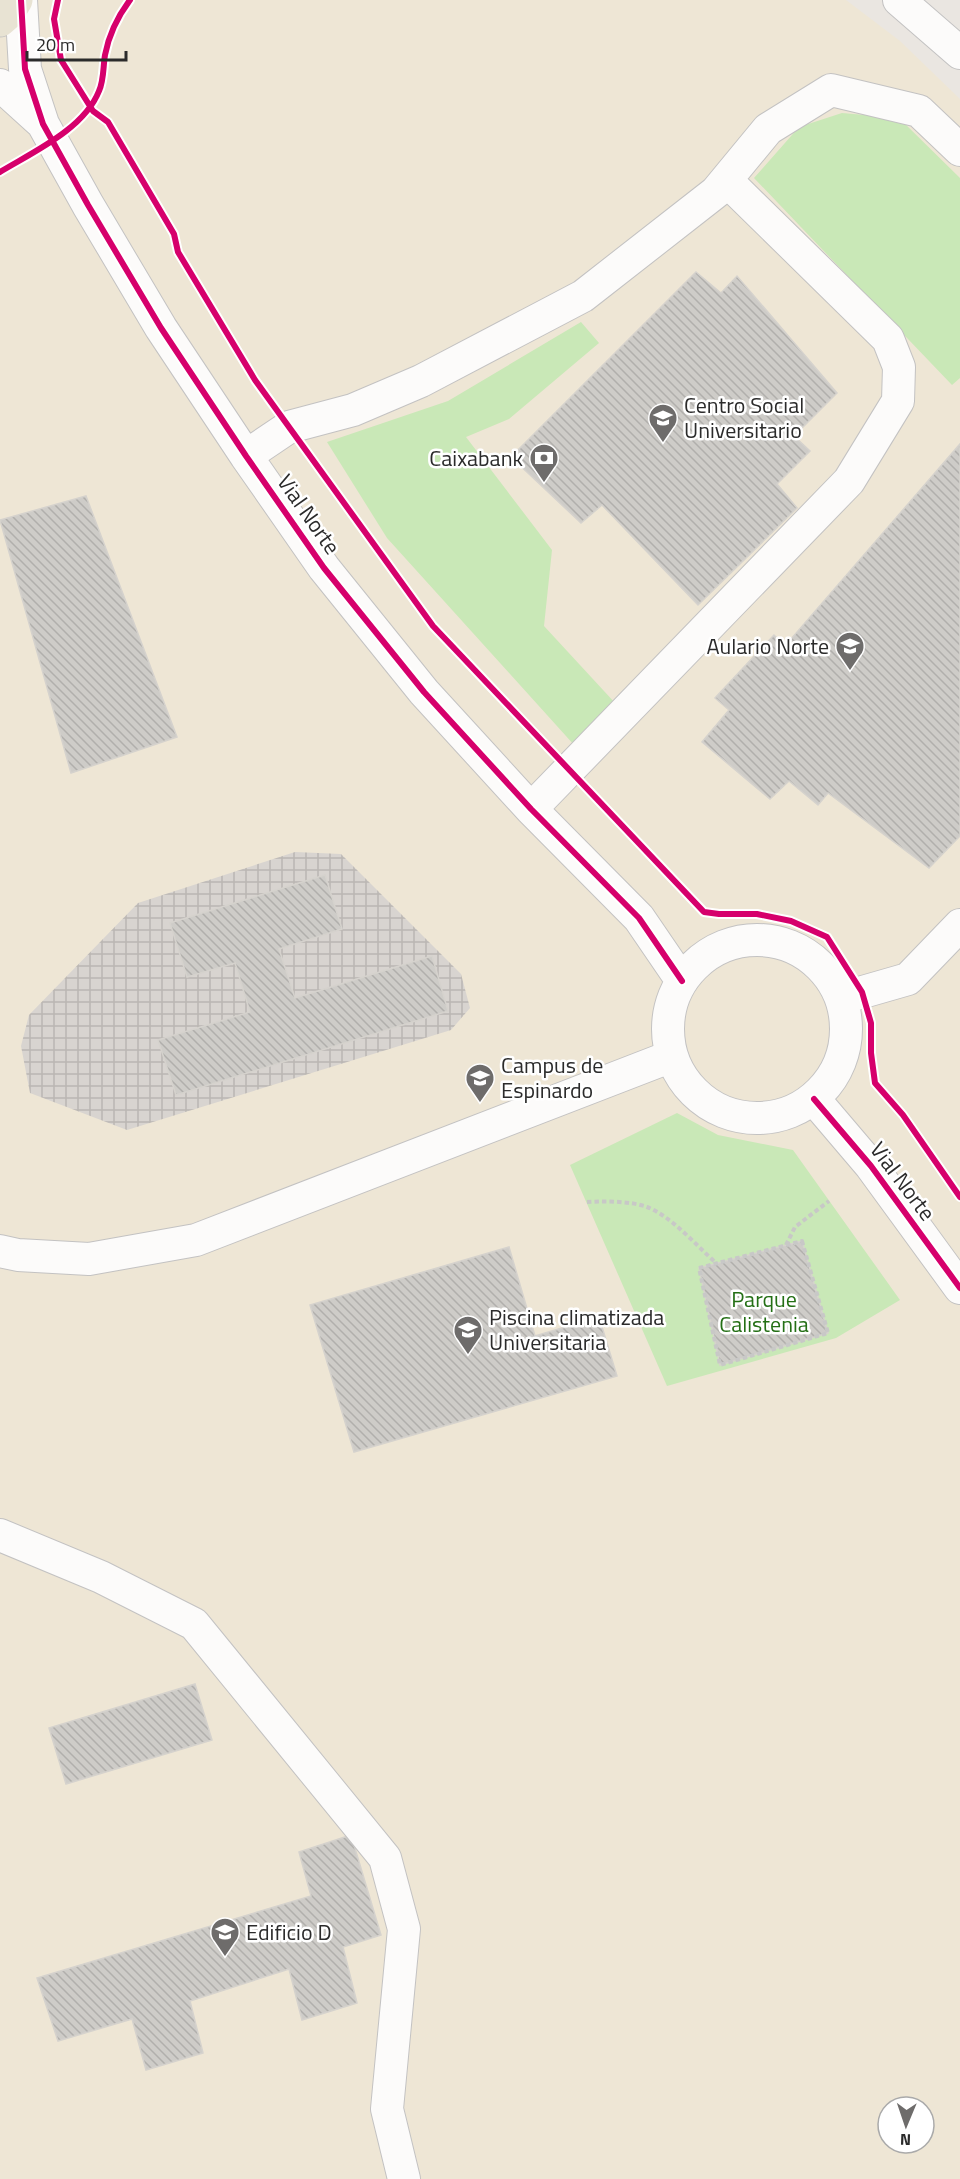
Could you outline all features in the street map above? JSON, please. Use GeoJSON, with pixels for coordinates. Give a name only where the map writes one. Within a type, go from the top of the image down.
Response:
{"type":"FeatureCollection","features":[{"type":"Feature","properties":{"kind":"main road"},"geometry":{"type":"LineString","coordinates":[[0,20],[8,13],[16,0]]}},
{"type":"Feature","properties":{"kind":"street","name":"Vial Norte"},"geometry":{"type":"LineString","coordinates":[[21,0],[25,69],[43,124],[161,328],[246,456],[324,568],[417,684],[531,809],[639,918],[682,981]]}},
{"type":"Feature","properties":{"kind":"street"},"geometry":{"type":"LineString","coordinates":[[899,0],[960,53]]}},
{"type":"Feature","properties":{"kind":"street","name":"Vial Norte"},"geometry":{"type":"LineString","coordinates":[[0,85],[43,124]]}},
{"type":"Feature","properties":{"kind":"street"},"geometry":{"type":"LineString","coordinates":[[246,456],[289,427],[353,410],[421,381],[583,296],[716,192],[768,129],[831,90],[919,111],[960,150]]}},
{"type":"Feature","properties":{"kind":"street"},"geometry":{"type":"LineString","coordinates":[[531,809],[849,481],[898,401],[899,367],[888,339],[726,180]]}},
{"type":"Feature","properties":{"kind":"street"},"geometry":{"type":"LineString","coordinates":[[842,998],[908,979],[960,925]]}},
{"type":"Feature","properties":{"kind":"street"},"geometry":{"type":"LineString","coordinates":[[767,940],[799,950],[825,970],[842,998],[847,1035],[838,1070],[814,1099],[786,1114],[755,1119],[724,1113],[698,1096],[678,1071],[672,1056],[668,1031],[671,1005],[682,981],[704,957],[734,943],[767,940]]}},
{"type":"Feature","properties":{"kind":"street"},"geometry":{"type":"LineString","coordinates":[[0,1251],[18,1255],[89,1259],[196,1240],[672,1056]]}},
{"type":"Feature","properties":{"kind":"street","name":"Vial Norte"},"geometry":{"type":"LineString","coordinates":[[814,1099],[871,1166],[960,1288]]}},
{"type":"Feature","properties":{"kind":"street"},"geometry":{"type":"LineString","coordinates":[[0,1535],[101,1577],[194,1624],[385,1858],[404,1929],[387,2109],[404,2179]]}},
{"type":"Feature","properties":{"kind":"path"},"geometry":{"type":"LineString","coordinates":[[587,1202],[606,1201],[647,1207],[668,1220],[716,1263]]}},
{"type":"Feature","properties":{"kind":"path"},"geometry":{"type":"LineString","coordinates":[[786,1245],[795,1227],[829,1201]]}},
{"type":"Feature","properties":{"kind":"path"},"geometry":{"type":"LineString","coordinates":[[802,1241],[828,1333],[720,1365],[699,1268],[716,1263],[802,1241]]}},
{"type":"Feature","properties":{"kind":"shaded area","name":"Campus de Espinardo"},"geometry":{"type":"Polygon","coordinates":[[[0,0],[846,0],[900,41],[960,99],[960,2179],[0,2179],[0,0]]]}},
{"type":"Feature","properties":{"kind":"shaded area"},"geometry":{"type":"Polygon","coordinates":[[[295,852],[341,854],[461,974],[470,1008],[451,1030],[127,1130],[30,1093],[21,1046],[29,1015],[138,903],[295,852]],[[325,875],[170,923],[187,977],[235,963],[250,1012],[158,1040],[176,1095],[448,1011],[431,956],[295,998],[279,949],[342,929],[325,875]]]}},
{"type":"Feature","properties":{"kind":"green space"},"geometry":{"type":"Polygon","coordinates":[[[842,113],[899,118],[960,178],[960,378],[952,385],[754,178],[799,127],[842,113]]]}},
{"type":"Feature","properties":{"kind":"green space"},"geometry":{"type":"Polygon","coordinates":[[[581,322],[599,343],[509,419],[466,437],[552,550],[544,626],[616,704],[575,746],[387,538],[327,442],[448,401],[581,322]]]}},
{"type":"Feature","properties":{"kind":"green space"},"geometry":{"type":"Polygon","coordinates":[[[677,1113],[718,1135],[793,1150],[900,1300],[836,1338],[667,1386],[570,1165],[677,1113]],[[801,1241],[699,1268],[720,1365],[828,1333],[801,1241]]]}},
{"type":"Feature","properties":{"kind":"building","name":"Centro Social Universitario"},"geometry":{"type":"Polygon","coordinates":[[[696,272],[721,293],[737,276],[837,393],[794,436],[810,451],[777,484],[797,508],[698,605],[602,505],[581,523],[511,457],[696,272]]]}},
{"type":"Feature","properties":{"kind":"building","name":"Aulario Norte"},"geometry":{"type":"Polygon","coordinates":[[[960,444],[960,836],[929,868],[828,793],[818,805],[789,781],[770,799],[702,742],[729,710],[715,698],[774,635],[785,646],[960,444]]]}},
{"type":"Feature","properties":{"kind":"building"},"geometry":{"type":"Polygon","coordinates":[[[86,496],[177,737],[71,773],[0,520],[86,496]]]}},
{"type":"Feature","properties":{"kind":"building"},"geometry":{"type":"Polygon","coordinates":[[[325,875],[342,929],[279,949],[295,998],[432,956],[448,1011],[176,1095],[158,1040],[250,1012],[235,963],[187,977],[170,923],[325,875]]]}},
{"type":"Feature","properties":{"kind":"building"},"geometry":{"type":"Polygon","coordinates":[[[802,1241],[828,1333],[720,1365],[699,1268],[802,1241]]]}},
{"type":"Feature","properties":{"kind":"building","name":"Piscina climatizada Universitaria"},"geometry":{"type":"Polygon","coordinates":[[[509,1247],[535,1336],[599,1317],[617,1376],[354,1452],[310,1305],[509,1247]]]}},
{"type":"Feature","properties":{"kind":"building"},"geometry":{"type":"Polygon","coordinates":[[[195,1684],[212,1740],[66,1784],[49,1728],[195,1684]]]}},
{"type":"Feature","properties":{"kind":"building","name":"Edificio D"},"geometry":{"type":"Polygon","coordinates":[[[351,1835],[381,1935],[343,1947],[357,2003],[302,2020],[289,1969],[190,2001],[203,2053],[146,2070],[132,2019],[58,2041],[37,1978],[311,1896],[299,1852],[351,1835]]]}},
{"type":"Feature","properties":{"kind":"cycle path"},"geometry":{"type":"LineString","coordinates":[[21,0],[25,69],[43,124],[161,328],[246,456],[324,568],[424,692],[531,809],[639,918],[682,981]]}},
{"type":"Feature","properties":{"kind":"cycle path"},"geometry":{"type":"LineString","coordinates":[[58,0],[54,19],[61,60],[93,111],[108,122],[174,234],[178,252],[255,380],[433,626],[704,912],[757,914],[791,921],[827,937],[862,992],[871,1023],[871,1053],[875,1083],[903,1115],[960,1197]]}},
{"type":"Feature","properties":{"kind":"cycle path"},"geometry":{"type":"LineString","coordinates":[[0,172],[42,148],[70,128],[92,105],[101,87],[105,55],[112,33],[130,0]]}},
{"type":"Feature","properties":{"kind":"cycle path"},"geometry":{"type":"LineString","coordinates":[[814,1099],[871,1166],[960,1288]]}},
{"type":"Feature","properties":{"kind":"place","name":"Centro Social Universitario"},"geometry":{"type":"Point","coordinates":[663,444]}},
{"type":"Feature","properties":{"kind":"place","name":"Caixabank"},"geometry":{"type":"Point","coordinates":[544,484]}},
{"type":"Feature","properties":{"kind":"place","name":"Aulario Norte"},"geometry":{"type":"Point","coordinates":[850,672]}},
{"type":"Feature","properties":{"kind":"place","name":"Campus de Espinardo"},"geometry":{"type":"Point","coordinates":[480,1104]}},
{"type":"Feature","properties":{"kind":"place","name":"Piscina climatizada Universitaria"},"geometry":{"type":"Point","coordinates":[468,1356]}},
{"type":"Feature","properties":{"kind":"place","name":"Edificio D"},"geometry":{"type":"Point","coordinates":[225,1958]}},
{"type":"Feature","properties":{"kind":"park label","name":"Parque Calistenia"},"geometry":{"type":"Point","coordinates":[764,1312]}}]}
